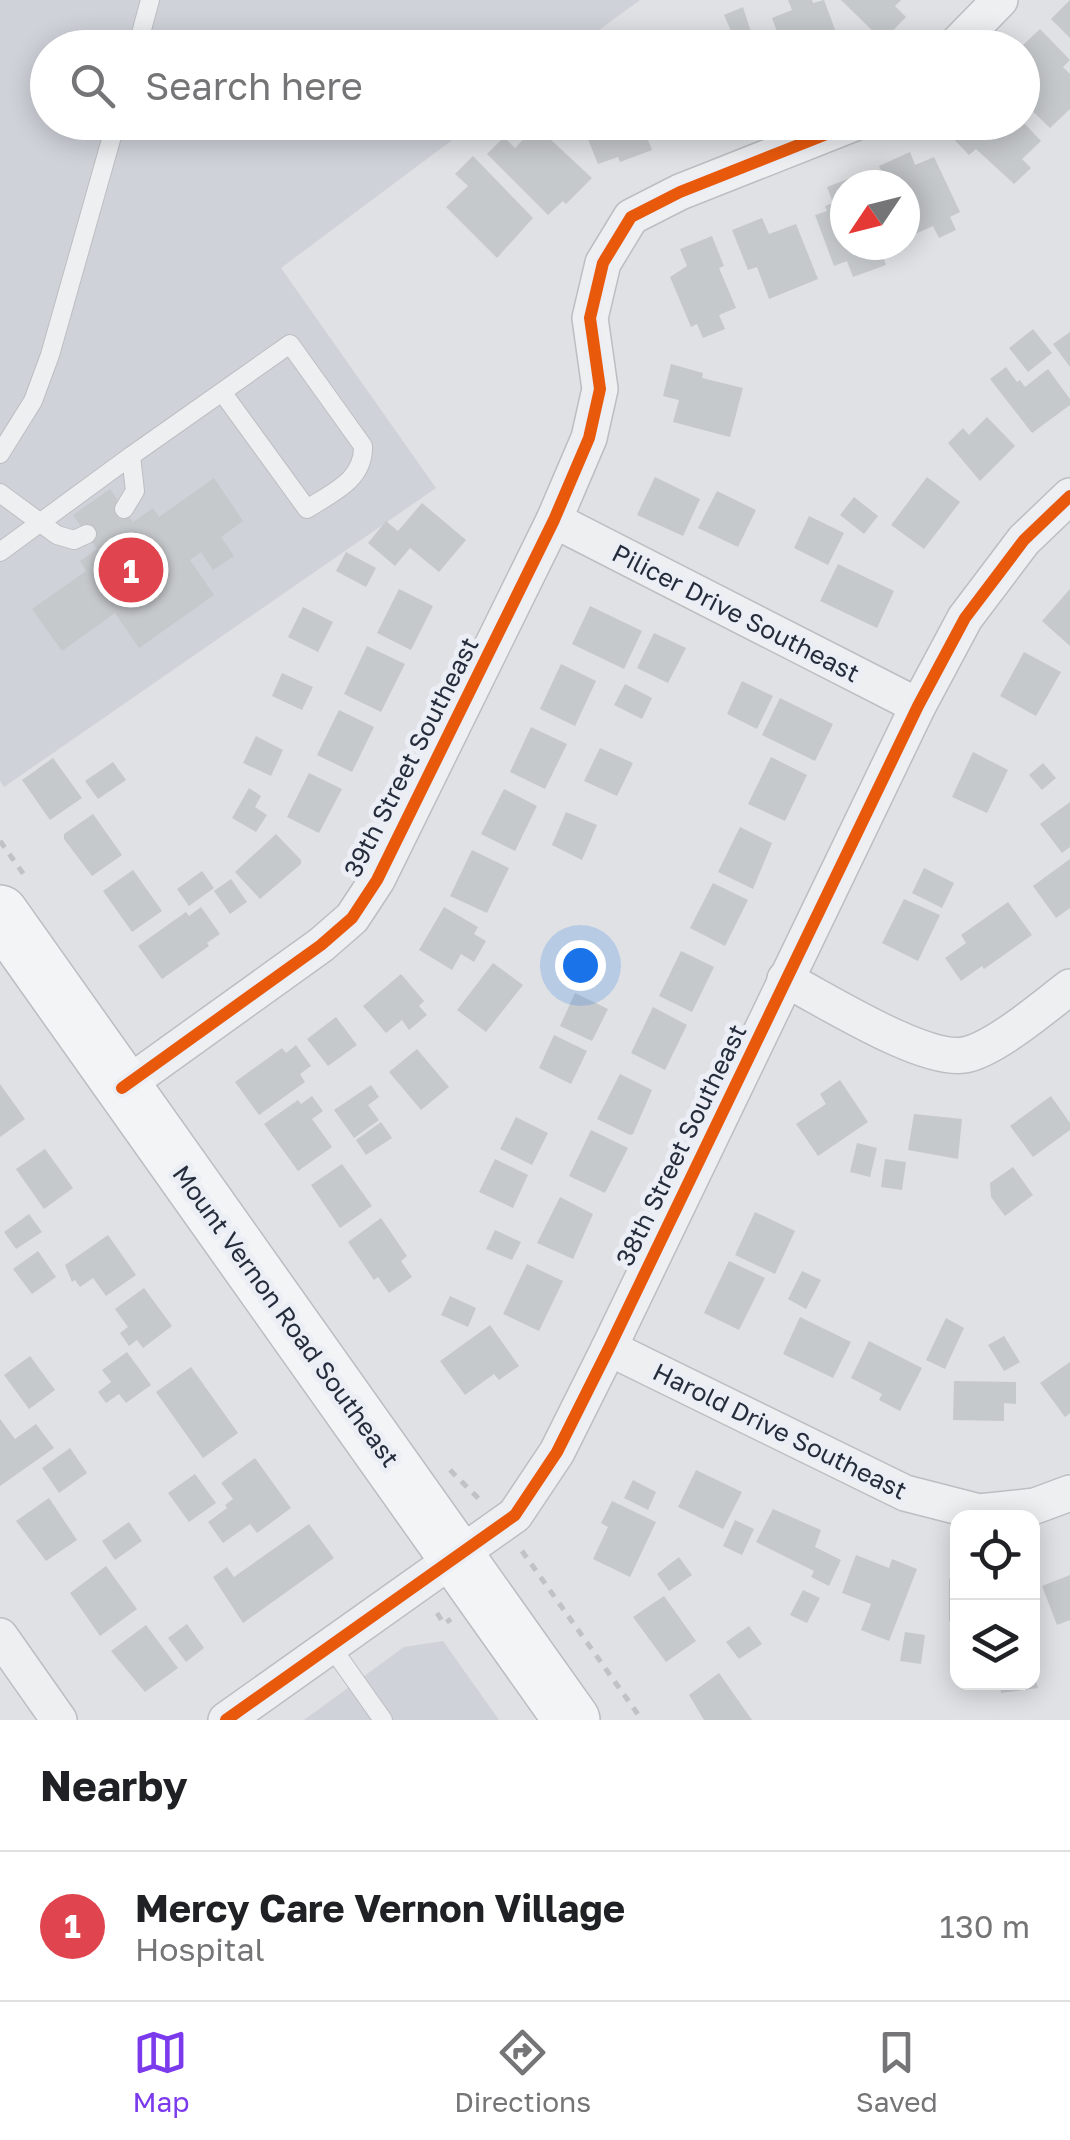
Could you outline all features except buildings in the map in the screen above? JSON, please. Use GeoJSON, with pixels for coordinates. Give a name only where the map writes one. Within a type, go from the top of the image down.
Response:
{"type":"FeatureCollection","features":[{"type":"Feature","properties":{"kind":"main road","name":"Mount Vernon Road Southeast"},"geometry":{"type":"LineString","coordinates":[[0,913],[572,1720]]}},
{"type":"Feature","properties":{"kind":"street"},"geometry":{"type":"LineString","coordinates":[[971,30],[1000,0]]}},
{"type":"Feature","properties":{"kind":"street","name":"39th Street Southeast"},"geometry":{"type":"LineString","coordinates":[[122,1088],[322,945],[352,918],[377,880],[554,520],[589,438],[600,390],[590,318],[603,264],[631,217],[680,192],[811,140]]}},
{"type":"Feature","properties":{"kind":"street","name":"38th Street Southeast"},"geometry":{"type":"LineString","coordinates":[[226,1720],[515,1515],[556,1452],[918,706],[965,618],[1024,540],[1070,496]]}},
{"type":"Feature","properties":{"kind":"street","name":"Pilicer Drive Southeast"},"geometry":{"type":"LineString","coordinates":[[554,520],[918,706]]}},
{"type":"Feature","properties":{"kind":"street"},"geometry":{"type":"LineString","coordinates":[[785,979],[917,1048],[964,1055],[1004,1036],[1070,988]]}},
{"type":"Feature","properties":{"kind":"street","name":"Harold Drive Southeast"},"geometry":{"type":"LineString","coordinates":[[608,1348],[905,1494],[979,1512],[1035,1506],[1070,1492]]}},
{"type":"Feature","properties":{"kind":"street"},"geometry":{"type":"LineString","coordinates":[[0,1636],[59,1720]]}},
{"type":"Feature","properties":{"kind":"lane"},"geometry":{"type":"LineString","coordinates":[[142,30],[150,0]]}},
{"type":"Feature","properties":{"kind":"lane"},"geometry":{"type":"LineString","coordinates":[[0,454],[33,401],[50,354],[111,140]]}},
{"type":"Feature","properties":{"kind":"lane"},"geometry":{"type":"LineString","coordinates":[[0,552],[131,456],[290,344],[363,446],[359,470],[307,509],[222,392]]}},
{"type":"Feature","properties":{"kind":"lane"},"geometry":{"type":"LineString","coordinates":[[124,508],[136,491],[131,456]]}},
{"type":"Feature","properties":{"kind":"lane"},"geometry":{"type":"LineString","coordinates":[[0,492],[57,535],[74,540],[87,534]]}},
{"type":"Feature","properties":{"kind":"lane"},"geometry":{"type":"LineString","coordinates":[[330,1645],[384,1720]]}},
{"type":"Feature","properties":{"kind":"path"},"geometry":{"type":"LineString","coordinates":[[517,1544],[642,1720]]}},
{"type":"Feature","properties":{"kind":"path"},"geometry":{"type":"LineString","coordinates":[[522,1569],[531,1562]]}},
{"type":"Feature","properties":{"kind":"path"},"geometry":{"type":"LineString","coordinates":[[438,1613],[444,1624]]}},
{"type":"Feature","properties":{"kind":"shaded area"},"geometry":{"type":"Polygon","coordinates":[[[0,0],[640,0],[599,30],[30,30],[30,140],[452,140],[281,268],[436,488],[4,787],[0,781],[0,0]]]}},
{"type":"Feature","properties":{"kind":"shaded area"},"geometry":{"type":"Polygon","coordinates":[[[443,1641],[499,1720],[304,1720],[404,1647],[443,1641]]]}},
{"type":"Feature","properties":{"kind":"cycle path"},"geometry":{"type":"LineString","coordinates":[[122,1088],[321,945],[352,918],[377,880],[554,520],[589,438],[600,389],[590,318],[603,263],[631,217],[680,192],[811,140]]}},
{"type":"Feature","properties":{"kind":"cycle path"},"geometry":{"type":"LineString","coordinates":[[226,1720],[515,1515],[557,1452],[918,706],[965,618],[1024,540],[1070,496]]}},
{"type":"Feature","properties":{"kind":"place","name":"Mercy Care Vernon Village"},"geometry":{"type":"Point","coordinates":[131,570]}}]}
